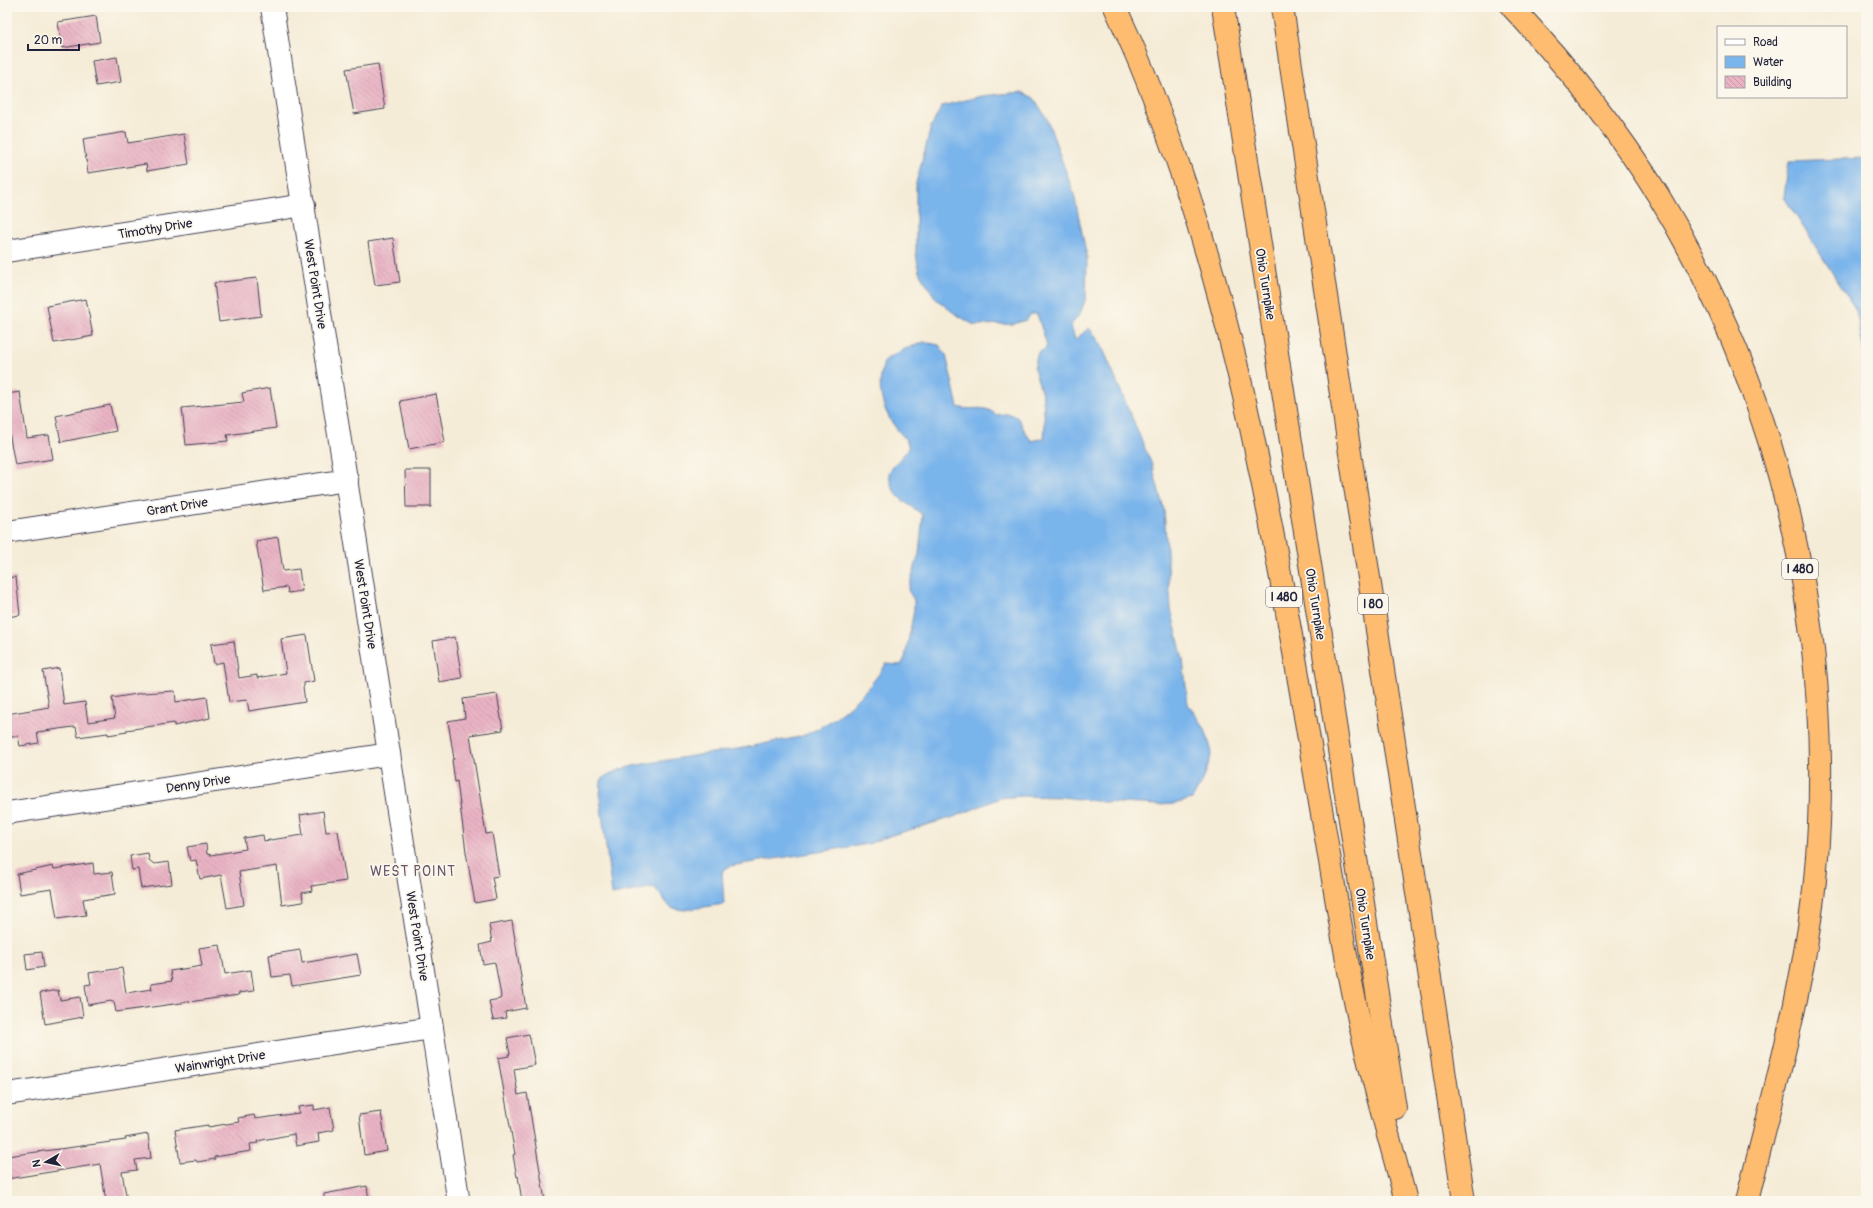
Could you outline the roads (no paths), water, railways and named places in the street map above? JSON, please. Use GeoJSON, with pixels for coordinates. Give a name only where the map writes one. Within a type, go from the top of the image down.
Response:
{"type":"FeatureCollection","features":[{"type":"Feature","properties":{"kind":"highway","name":"I 480"},"geometry":{"type":"LineString","coordinates":[[1115,7],[1152,92],[1181,171],[1208,254],[1234,348],[1262,475],[1358,1016],[1406,1201]]}},
{"type":"Feature","properties":{"kind":"highway","name":"Ohio Turnpike"},"geometry":{"type":"LineString","coordinates":[[1223,7],[1409,1201]]}},
{"type":"Feature","properties":{"kind":"highway","name":"I 80"},"geometry":{"type":"LineString","coordinates":[[1282,7],[1464,1201]]}},
{"type":"Feature","properties":{"kind":"highway","name":"I 480"},"geometry":{"type":"LineString","coordinates":[[1512,7],[1552,51],[1608,121],[1658,195],[1682,236],[1720,313],[1754,395],[1769,441],[1792,527],[1808,612],[1817,702],[1819,797],[1818,840],[1814,882],[1801,971],[1747,1201]]}},
{"type":"Feature","properties":{"kind":"street","name":"West Point Drive"},"geometry":{"type":"LineString","coordinates":[[272,7],[390,754],[457,1189],[457,1201]]}},
{"type":"Feature","properties":{"kind":"street","name":"Timothy Drive"},"geometry":{"type":"LineString","coordinates":[[7,251],[304,206]]}},
{"type":"Feature","properties":{"kind":"street","name":"Grant Drive"},"geometry":{"type":"LineString","coordinates":[[7,532],[347,480]]}},
{"type":"Feature","properties":{"kind":"street","name":"Denny Drive"},"geometry":{"type":"LineString","coordinates":[[7,813],[390,754]]}},
{"type":"Feature","properties":{"kind":"street","name":"Wainwright Drive"},"geometry":{"type":"LineString","coordinates":[[7,1094],[432,1028]]}},
{"type":"Feature","properties":{"kind":"water"},"geometry":{"type":"Polygon","coordinates":[[[1022,92],[1034,98],[1047,119],[1074,194],[1087,257],[1086,298],[1080,314],[1071,325],[1075,340],[1089,328],[1101,344],[1152,465],[1164,510],[1171,609],[1183,660],[1188,704],[1205,729],[1212,752],[1204,778],[1192,799],[1174,804],[1158,805],[1104,802],[1062,797],[1022,796],[1000,798],[954,817],[892,835],[868,844],[730,866],[722,871],[724,904],[684,910],[671,908],[654,887],[612,895],[600,798],[601,779],[616,771],[633,766],[802,736],[827,723],[850,706],[870,686],[886,664],[901,665],[905,658],[914,610],[914,600],[908,590],[919,554],[923,515],[900,498],[892,488],[890,481],[889,472],[909,448],[905,439],[886,412],[883,403],[880,386],[882,369],[885,360],[905,349],[924,342],[939,345],[946,355],[958,407],[968,409],[987,409],[996,415],[1012,415],[1019,420],[1032,441],[1044,438],[1045,427],[1043,397],[1034,368],[1038,352],[1044,350],[1047,345],[1037,314],[1031,314],[1026,320],[1014,324],[974,325],[954,313],[936,299],[919,272],[916,253],[916,183],[931,127],[942,106],[982,96],[1022,92]]]}},
{"type":"Feature","properties":{"kind":"water"},"geometry":{"type":"Polygon","coordinates":[[[1866,158],[1866,364],[1856,310],[1784,197],[1789,161],[1866,158]]]}},
{"type":"Feature","properties":{"kind":"district","name":"WEST POINT"},"geometry":{"type":"Point","coordinates":[413,871]}}]}
